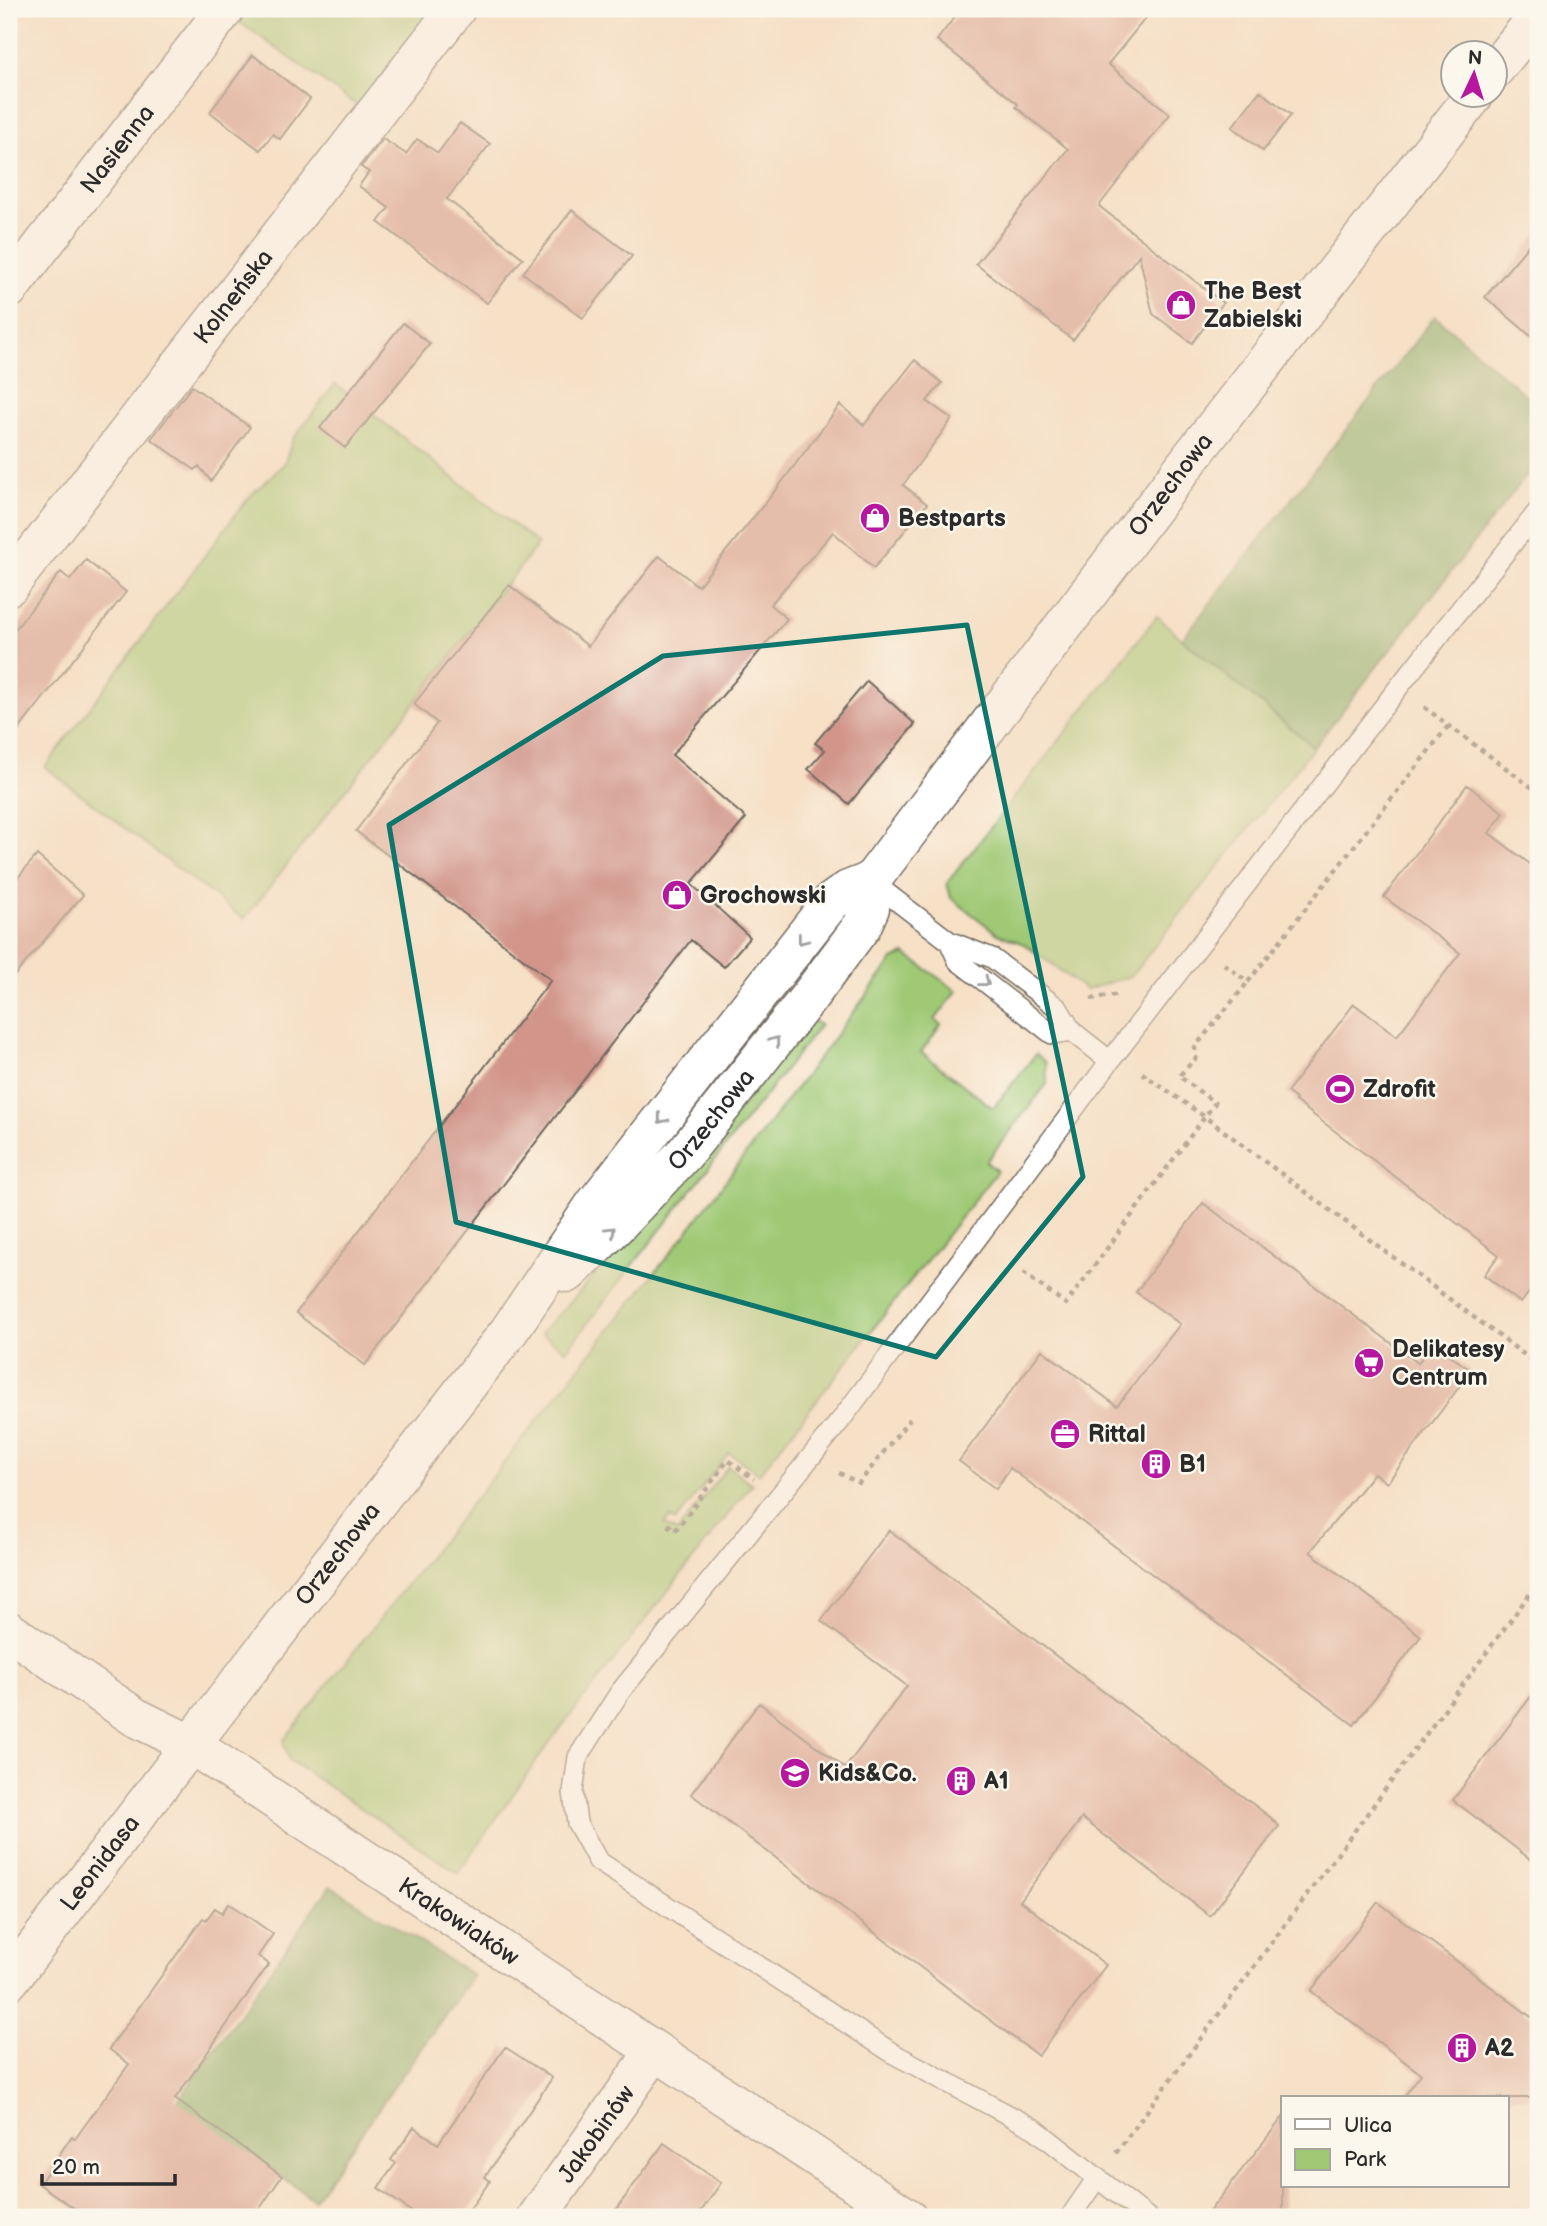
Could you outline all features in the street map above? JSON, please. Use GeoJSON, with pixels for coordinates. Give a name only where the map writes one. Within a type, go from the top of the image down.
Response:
{"type":"FeatureCollection","features":[{"type":"Feature","properties":{"kind":"street","name":"Nasienna"},"geometry":{"type":"LineString","coordinates":[[9,289],[225,9]]}},
{"type":"Feature","properties":{"kind":"street","name":"Kolneńska"},"geometry":{"type":"LineString","coordinates":[[9,586],[456,9]]}},
{"type":"Feature","properties":{"kind":"street"},"geometry":{"type":"LineString","coordinates":[[1508,53],[1538,16]]}},
{"type":"Feature","properties":{"kind":"street","name":"Orzechowa"},"geometry":{"type":"LineString","coordinates":[[190,1744],[509,1331],[620,1223],[705,1130],[862,926],[870,908],[871,881],[1192,456],[1464,108]]}},
{"type":"Feature","properties":{"kind":"street","name":"Krakowiaków"},"geometry":{"type":"LineString","coordinates":[[9,1631],[135,1717],[190,1744],[907,2217]]}},
{"type":"Feature","properties":{"kind":"street","name":"Leonidasa"},"geometry":{"type":"LineString","coordinates":[[9,1981],[190,1744]]}},
{"type":"Feature","properties":{"kind":"street","name":"Jakobinów"},"geometry":{"type":"LineString","coordinates":[[537,2217],[655,2051]]}},
{"type":"Feature","properties":{"kind":"lane"},"geometry":{"type":"LineString","coordinates":[[1147,2217],[1035,2129],[894,2054],[598,1861],[577,1823],[573,1792],[578,1757],[620,1692],[840,1421],[1113,1057],[1538,511]]}},
{"type":"Feature","properties":{"kind":"lane"},"geometry":{"type":"LineString","coordinates":[[871,881],[949,941],[992,958],[1058,1008],[1072,1031],[1113,1057]]}},
{"type":"Feature","properties":{"kind":"lane"},"geometry":{"type":"LineString","coordinates":[[1070,2217],[1097,2178]]}},
{"type":"Feature","properties":{"kind":"path"},"geometry":{"type":"LineString","coordinates":[[1449,725],[1538,792]]}},
{"type":"Feature","properties":{"kind":"path"},"geometry":{"type":"LineString","coordinates":[[1023,1273],[1066,1304],[1215,1102],[1179,1076],[1196,1058],[1195,1047],[1248,982]]}},
{"type":"Feature","properties":{"kind":"path"},"geometry":{"type":"LineString","coordinates":[[1113,1057],[1205,1117],[1538,1365]]}},
{"type":"Feature","properties":{"kind":"path"},"geometry":{"type":"LineString","coordinates":[[859,1483],[910,1419]]}},
{"type":"Feature","properties":{"kind":"path"},"geometry":{"type":"LineString","coordinates":[[668,1528],[671,1524],[677,1529],[728,1460],[745,1472]]}},
{"type":"Feature","properties":{"kind":"path"},"geometry":{"type":"LineString","coordinates":[[1097,2178],[1538,1583]]}},
{"type":"Feature","properties":{"kind":"highlighted area"},"geometry":{"type":"Polygon","coordinates":[[[967,625],[1083,1177],[936,1357],[456,1222],[389,825],[663,656],[967,625]]]}},
{"type":"Feature","properties":{"kind":"green space"},"geometry":{"type":"Polygon","coordinates":[[[243,9],[435,9],[359,107],[235,19],[243,9]]]}},
{"type":"Feature","properties":{"kind":"green space"},"geometry":{"type":"Polygon","coordinates":[[[1435,316],[1538,406],[1538,461],[1314,747],[1182,639],[1435,316]]]}},
{"type":"Feature","properties":{"kind":"green space"},"geometry":{"type":"Polygon","coordinates":[[[335,384],[538,544],[244,919],[45,767],[249,497],[284,464],[293,439],[335,384]]]}},
{"type":"Feature","properties":{"kind":"green space"},"geometry":{"type":"Polygon","coordinates":[[[1157,616],[1314,747],[1131,976],[1086,990],[1024,944],[998,934],[951,898],[947,883],[1157,616]]]}},
{"type":"Feature","properties":{"kind":"green space"},"geometry":{"type":"Polygon","coordinates":[[[905,954],[957,991],[935,1020],[941,1025],[921,1052],[993,1108],[1036,1054],[1046,1063],[1047,1084],[986,1162],[997,1171],[759,1474],[729,1453],[675,1522],[670,1518],[664,1525],[677,1532],[728,1466],[752,1484],[552,1739],[458,1873],[289,1760],[283,1741],[687,1232],[893,960],[905,954]]]}},
{"type":"Feature","properties":{"kind":"green space"},"geometry":{"type":"Polygon","coordinates":[[[811,1020],[820,1025],[566,1351],[541,1333],[675,1189],[811,1020]]]}},
{"type":"Feature","properties":{"kind":"green space"},"geometry":{"type":"Polygon","coordinates":[[[330,1886],[473,1975],[314,2200],[177,2102],[330,1886]]]}},
{"type":"Feature","properties":{"kind":"building"},"geometry":{"type":"Polygon","coordinates":[[[961,9],[1153,9],[1108,64],[1170,114],[1099,206],[1223,303],[1192,343],[1153,314],[1139,255],[1073,340],[976,264],[1068,149],[1016,107],[1018,104],[937,40],[961,9]]]}},
{"type":"Feature","properties":{"kind":"building"},"geometry":{"type":"Polygon","coordinates":[[[253,55],[310,99],[280,139],[273,134],[260,150],[210,112],[253,55]]]}},
{"type":"Feature","properties":{"kind":"building"},"geometry":{"type":"Polygon","coordinates":[[[1260,91],[1291,115],[1263,151],[1232,127],[1260,91]]]}},
{"type":"Feature","properties":{"kind":"building"},"geometry":{"type":"Polygon","coordinates":[[[460,123],[490,144],[447,199],[523,258],[487,303],[378,222],[389,208],[359,186],[369,172],[361,167],[383,139],[406,154],[417,139],[438,153],[460,123]]]}},
{"type":"Feature","properties":{"kind":"building"},"geometry":{"type":"Polygon","coordinates":[[[572,210],[632,256],[583,318],[523,273],[572,210]]]}},
{"type":"Feature","properties":{"kind":"building"},"geometry":{"type":"Polygon","coordinates":[[[1538,234],[1538,342],[1485,297],[1538,234]]]}},
{"type":"Feature","properties":{"kind":"building"},"geometry":{"type":"Polygon","coordinates":[[[403,323],[430,344],[345,448],[320,428],[403,323]]]}},
{"type":"Feature","properties":{"kind":"building"},"geometry":{"type":"Polygon","coordinates":[[[915,360],[942,383],[927,401],[952,419],[903,485],[927,504],[874,568],[833,532],[770,605],[787,619],[672,755],[746,818],[691,884],[750,937],[724,967],[691,940],[365,1365],[296,1313],[551,980],[356,831],[437,723],[414,704],[509,585],[588,646],[659,556],[698,586],[840,405],[864,425],[915,360]]]}},
{"type":"Feature","properties":{"kind":"building"},"geometry":{"type":"Polygon","coordinates":[[[192,386],[250,427],[211,481],[199,466],[195,470],[151,439],[192,386]]]}},
{"type":"Feature","properties":{"kind":"building"},"geometry":{"type":"Polygon","coordinates":[[[86,560],[126,592],[9,742],[9,637],[61,572],[70,580],[86,560]]]}},
{"type":"Feature","properties":{"kind":"building"},"geometry":{"type":"Polygon","coordinates":[[[867,681],[915,724],[849,804],[808,769],[825,750],[815,743],[867,681]]]}},
{"type":"Feature","properties":{"kind":"building"},"geometry":{"type":"Polygon","coordinates":[[[1467,785],[1504,813],[1489,833],[1538,870],[1538,1284],[1536,1283],[1521,1303],[1484,1275],[1499,1255],[1295,1101],[1287,1092],[1354,1004],[1397,1036],[1460,953],[1384,897],[1467,785]]]}},
{"type":"Feature","properties":{"kind":"building"},"geometry":{"type":"Polygon","coordinates":[[[37,855],[83,895],[9,982],[9,888],[37,855]]]}},
{"type":"Feature","properties":{"kind":"building","name":"B1"},"geometry":{"type":"Polygon","coordinates":[[[1203,1203],[1418,1363],[1433,1342],[1471,1371],[1387,1483],[1374,1473],[1310,1552],[1421,1636],[1354,1725],[1010,1468],[996,1489],[959,1461],[1042,1350],[1117,1406],[1180,1324],[1136,1292],[1203,1203]]]}},
{"type":"Feature","properties":{"kind":"building","name":"A1"},"geometry":{"type":"Polygon","coordinates":[[[889,1530],[1279,1826],[1210,1916],[1082,1818],[1020,1901],[1106,1965],[1038,2056],[691,1794],[759,1703],[845,1768],[907,1686],[821,1621],[889,1530]]]}},
{"type":"Feature","properties":{"kind":"building"},"geometry":{"type":"Polygon","coordinates":[[[1538,1687],[1538,1865],[1453,1800],[1538,1687]]]}},
{"type":"Feature","properties":{"kind":"building","name":"A2"},"geometry":{"type":"Polygon","coordinates":[[[1378,1902],[1538,2022],[1538,2098],[1404,2096],[1421,2074],[1311,1991],[1378,1902]]]}},
{"type":"Feature","properties":{"kind":"building"},"geometry":{"type":"Polygon","coordinates":[[[229,1903],[273,1934],[258,1956],[269,1964],[175,2099],[282,2176],[254,2217],[87,2217],[39,2184],[72,2136],[75,2139],[129,2064],[109,2049],[203,1918],[206,1920],[215,1908],[222,1913],[229,1903]]]}},
{"type":"Feature","properties":{"kind":"building"},"geometry":{"type":"Polygon","coordinates":[[[505,2047],[552,2078],[485,2177],[490,2181],[464,2217],[419,2217],[378,2188],[396,2163],[391,2160],[414,2127],[438,2144],[505,2047]]]}},
{"type":"Feature","properties":{"kind":"building"},"geometry":{"type":"Polygon","coordinates":[[[1281,2120],[1283,2217],[1205,2217],[1281,2120]]]}},
{"type":"Feature","properties":{"kind":"building"},"geometry":{"type":"Polygon","coordinates":[[[664,2143],[721,2183],[697,2217],[611,2217],[664,2143]]]}},
{"type":"Feature","properties":{"kind":"place","name":"The Best Zabielski"},"geometry":{"type":"Point","coordinates":[1181,305]}},
{"type":"Feature","properties":{"kind":"place","name":"Bestparts"},"geometry":{"type":"Point","coordinates":[875,518]}},
{"type":"Feature","properties":{"kind":"place","name":"Grochowski"},"geometry":{"type":"Point","coordinates":[677,895]}},
{"type":"Feature","properties":{"kind":"place","name":"Zdrofit"},"geometry":{"type":"Point","coordinates":[1340,1089]}},
{"type":"Feature","properties":{"kind":"place","name":"Delikatesy Centrum"},"geometry":{"type":"Point","coordinates":[1369,1363]}},
{"type":"Feature","properties":{"kind":"place","name":"Rittal"},"geometry":{"type":"Point","coordinates":[1065,1434]}},
{"type":"Feature","properties":{"kind":"place","name":"B1"},"geometry":{"type":"Point","coordinates":[1156,1464]}},
{"type":"Feature","properties":{"kind":"place","name":"Kids&Co."},"geometry":{"type":"Point","coordinates":[795,1773]}},
{"type":"Feature","properties":{"kind":"place","name":"A1"},"geometry":{"type":"Point","coordinates":[961,1781]}},
{"type":"Feature","properties":{"kind":"place","name":"A2"},"geometry":{"type":"Point","coordinates":[1462,2048]}}]}
